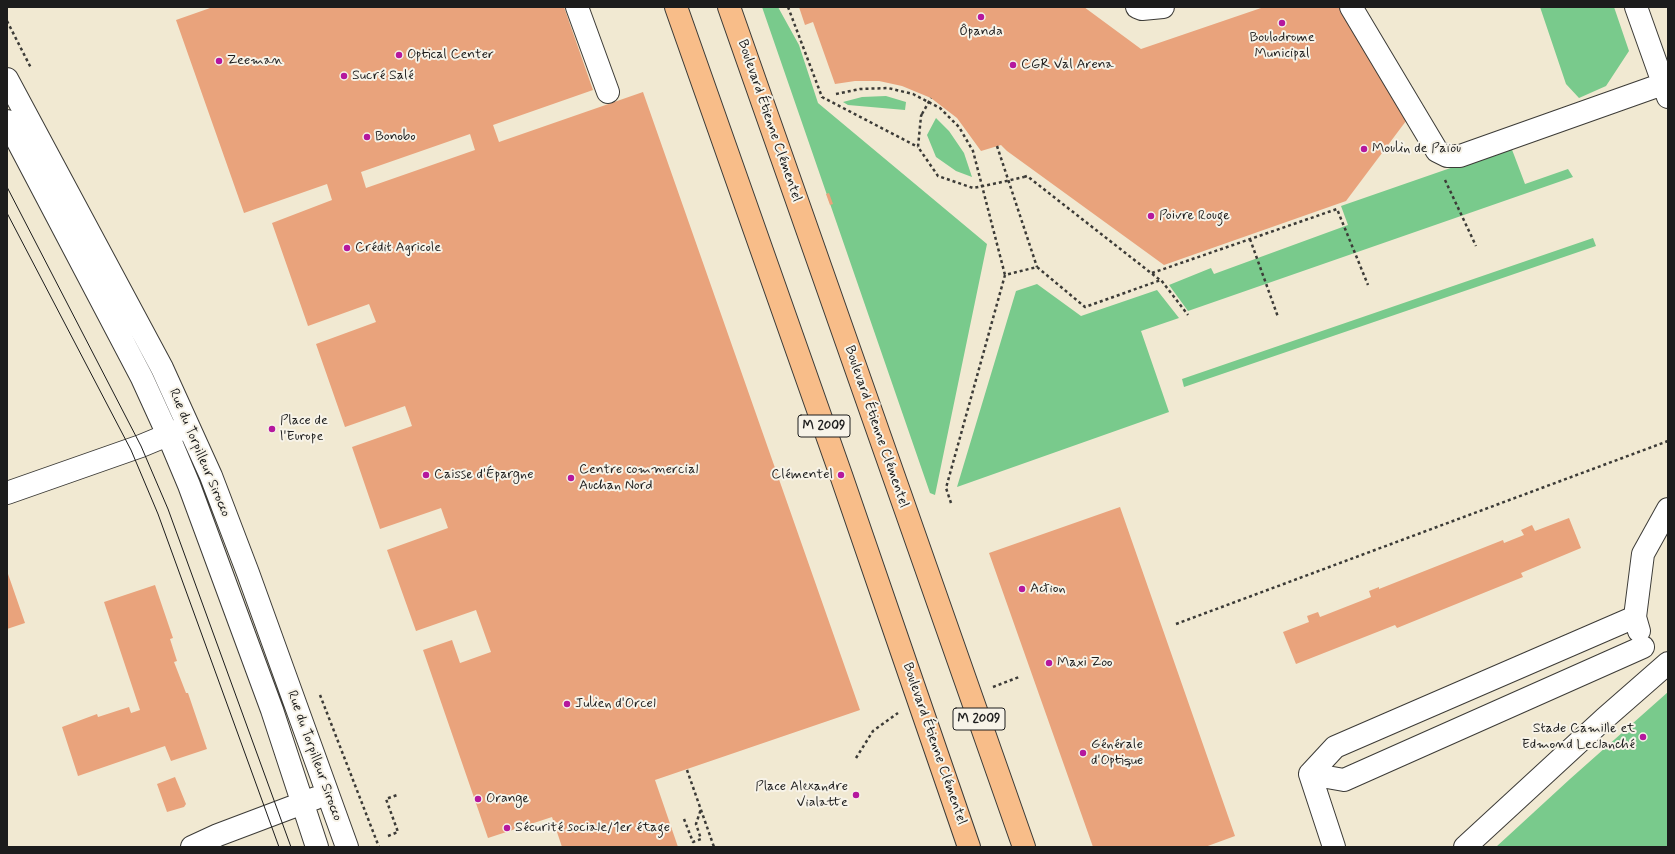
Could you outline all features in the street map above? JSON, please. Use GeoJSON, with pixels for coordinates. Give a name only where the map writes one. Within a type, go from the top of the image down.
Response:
{"type":"FeatureCollection","features":[{"type":"Feature","properties":{"kind":"main road","name":"Boulevard Étienne Clémentel"},"geometry":{"type":"LineString","coordinates":[[676,7],[836,460],[969,847]]}},
{"type":"Feature","properties":{"kind":"main road","name":"Boulevard Étienne Clémentel"},"geometry":{"type":"LineString","coordinates":[[729,7],[1024,847]]}},
{"type":"Feature","properties":{"kind":"street"},"geometry":{"type":"LineString","coordinates":[[577,7],[608,92]]}},
{"type":"Feature","properties":{"kind":"street"},"geometry":{"type":"LineString","coordinates":[[1137,7],[1142,9],[1163,7]]}},
{"type":"Feature","properties":{"kind":"street"},"geometry":{"type":"LineString","coordinates":[[1350,7],[1437,151],[1447,156],[1460,156],[1666,90],[1636,7]]}},
{"type":"Feature","properties":{"kind":"street","name":"Rue du Torpilleur Sirocco"},"geometry":{"type":"LineString","coordinates":[[7,79],[162,368],[211,476],[347,847]]}},
{"type":"Feature","properties":{"kind":"street","name":"Rue du Torpilleur Sirocco"},"geometry":{"type":"LineString","coordinates":[[7,121],[142,378],[168,435],[189,485],[272,710],[317,847]]}},
{"type":"Feature","properties":{"kind":"street"},"geometry":{"type":"LineString","coordinates":[[7,493],[141,446],[188,426]]}},
{"type":"Feature","properties":{"kind":"street"},"geometry":{"type":"LineString","coordinates":[[1465,847],[1665,665],[1643,647],[1635,617],[1644,554],[1668,511]]}},
{"type":"Feature","properties":{"kind":"street"},"geometry":{"type":"LineString","coordinates":[[1310,774],[1335,747],[1635,617]]}},
{"type":"Feature","properties":{"kind":"street"},"geometry":{"type":"LineString","coordinates":[[1310,774],[1344,780],[1643,647]]}},
{"type":"Feature","properties":{"kind":"street"},"geometry":{"type":"LineString","coordinates":[[1310,774],[1334,847]]}},
{"type":"Feature","properties":{"kind":"street"},"geometry":{"type":"LineString","coordinates":[[192,847],[218,835],[328,794]]}},
{"type":"Feature","properties":{"kind":"path"},"geometry":{"type":"LineString","coordinates":[[788,7],[822,97],[918,147],[938,176],[973,188],[1027,176],[1161,280],[1188,315]]}},
{"type":"Feature","properties":{"kind":"path"},"geometry":{"type":"LineString","coordinates":[[836,94],[860,89],[888,88],[912,94],[940,108],[959,126],[973,151],[1005,275],[946,488],[950,504]]}},
{"type":"Feature","properties":{"kind":"path"},"geometry":{"type":"LineString","coordinates":[[918,147],[921,116],[931,98]]}},
{"type":"Feature","properties":{"kind":"path"},"geometry":{"type":"LineString","coordinates":[[997,146],[1037,266],[1085,307],[1161,280]]}},
{"type":"Feature","properties":{"kind":"path"},"geometry":{"type":"LineString","coordinates":[[1437,151],[1438,165],[1476,246]]}},
{"type":"Feature","properties":{"kind":"path"},"geometry":{"type":"LineString","coordinates":[[1152,273],[1337,209],[1368,285]]}},
{"type":"Feature","properties":{"kind":"path"},"geometry":{"type":"LineString","coordinates":[[1250,239],[1278,317]]}},
{"type":"Feature","properties":{"kind":"path"},"geometry":{"type":"LineString","coordinates":[[1005,275],[1037,266]]}},
{"type":"Feature","properties":{"kind":"path"},"geometry":{"type":"LineString","coordinates":[[1176,624],[1668,441]]}},
{"type":"Feature","properties":{"kind":"path"},"geometry":{"type":"LineString","coordinates":[[687,770],[714,847]]}},
{"type":"Feature","properties":{"kind":"path"},"geometry":{"type":"LineString","coordinates":[[388,836],[398,832],[386,799],[397,795]]}},
{"type":"Feature","properties":{"kind":"path"},"geometry":{"type":"LineString","coordinates":[[684,819],[693,842],[701,839],[696,824],[701,809]]}},
{"type":"Feature","properties":{"kind":"green space"},"geometry":{"type":"Polygon","coordinates":[[[762,7],[778,7],[799,45],[818,103],[987,244],[935,495],[930,493],[762,7]]]}},
{"type":"Feature","properties":{"kind":"green space"},"geometry":{"type":"Polygon","coordinates":[[[1540,7],[1614,7],[1629,51],[1606,86],[1579,98],[1566,84],[1540,7]]]}},
{"type":"Feature","properties":{"kind":"green space"},"geometry":{"type":"Polygon","coordinates":[[[886,96],[906,102],[905,110],[848,105],[843,102],[862,97],[886,96]]]}},
{"type":"Feature","properties":{"kind":"green space"},"geometry":{"type":"Polygon","coordinates":[[[936,118],[949,131],[964,153],[972,177],[956,171],[936,157],[927,135],[936,118]]]}},
{"type":"Feature","properties":{"kind":"green space"},"geometry":{"type":"Polygon","coordinates":[[[1511,147],[1525,184],[1568,169],[1573,177],[1188,311],[1169,285],[1211,268],[1214,274],[1348,225],[1341,206],[1511,147]]]}},
{"type":"Feature","properties":{"kind":"green space"},"geometry":{"type":"Polygon","coordinates":[[[1593,238],[1596,246],[1184,387],[1182,379],[1593,238]]]}},
{"type":"Feature","properties":{"kind":"green space"},"geometry":{"type":"Polygon","coordinates":[[[1037,284],[1081,316],[1157,290],[1179,318],[1141,331],[1169,412],[957,487],[1016,291],[1037,284]]]}},
{"type":"Feature","properties":{"kind":"green space","name":"Stade Camille et Edmond Leclanché"},"geometry":{"type":"Polygon","coordinates":[[[1668,692],[1668,847],[1496,847],[1570,779],[1668,692]]]}},
{"type":"Feature","properties":{"kind":"building","name":"Centre commercial Auchan Nord"},"geometry":{"type":"Polygon","coordinates":[[[213,7],[564,7],[593,90],[493,125],[499,142],[643,92],[860,710],[655,780],[678,847],[562,847],[552,817],[488,838],[423,650],[452,640],[460,663],[491,652],[476,610],[416,631],[387,550],[448,528],[441,508],[380,529],[352,447],[412,426],[405,406],[345,427],[316,344],[376,322],[369,304],[308,326],[272,223],[332,200],[327,184],[244,213],[176,20],[213,7]],[[470,134],[361,172],[366,188],[475,150],[470,134]]]}},
{"type":"Feature","properties":{"kind":"building"},"geometry":{"type":"Polygon","coordinates":[[[799,7],[1084,7],[1141,49],[1264,7],[1340,7],[1406,121],[1346,201],[1164,265],[1007,151],[1001,145],[981,151],[957,118],[931,98],[902,86],[879,81],[855,81],[835,84],[813,22],[805,25],[799,7]]]}},
{"type":"Feature","properties":{"kind":"building"},"geometry":{"type":"Polygon","coordinates":[[[829,193],[833,204],[830,205],[826,194],[829,193]]]}},
{"type":"Feature","properties":{"kind":"building"},"geometry":{"type":"Polygon","coordinates":[[[1120,507],[1235,836],[1205,847],[1093,847],[989,553],[1120,507]]]}},
{"type":"Feature","properties":{"kind":"building"},"geometry":{"type":"Polygon","coordinates":[[[1569,518],[1581,548],[1521,573],[1523,577],[1397,628],[1395,625],[1296,664],[1283,632],[1309,622],[1307,616],[1318,612],[1320,617],[1371,597],[1369,591],[1379,587],[1379,589],[1503,540],[1504,543],[1524,535],[1521,530],[1532,525],[1535,531],[1569,518]]]}},
{"type":"Feature","properties":{"kind":"building"},"geometry":{"type":"Polygon","coordinates":[[[7,571],[25,623],[7,629],[7,571]]]}},
{"type":"Feature","properties":{"kind":"building"},"geometry":{"type":"Polygon","coordinates":[[[155,585],[173,638],[170,639],[177,661],[174,662],[186,693],[188,693],[207,749],[171,761],[165,746],[78,776],[62,727],[97,714],[98,717],[129,707],[131,713],[140,710],[104,602],[155,585]]]}},
{"type":"Feature","properties":{"kind":"building"},"geometry":{"type":"Polygon","coordinates":[[[175,777],[186,804],[184,807],[167,812],[157,784],[175,777]]]}},
{"type":"Feature","properties":{"kind":"tram line"},"geometry":{"type":"LineString","coordinates":[[7,187],[141,446],[168,509],[291,847]]}},
{"type":"Feature","properties":{"kind":"tram line"},"geometry":{"type":"LineString","coordinates":[[7,213],[131,450],[158,514],[279,847]]}},
{"type":"Feature","properties":{"kind":"place","name":"Ôpanda"},"geometry":{"type":"Point","coordinates":[981,17]}},
{"type":"Feature","properties":{"kind":"place","name":"Boulodrome Municipal"},"geometry":{"type":"Point","coordinates":[1282,23]}},
{"type":"Feature","properties":{"kind":"place","name":"Optical Center"},"geometry":{"type":"Point","coordinates":[399,55]}},
{"type":"Feature","properties":{"kind":"place","name":"Zeeman"},"geometry":{"type":"Point","coordinates":[219,61]}},
{"type":"Feature","properties":{"kind":"place","name":"CGR Val Arena"},"geometry":{"type":"Point","coordinates":[1013,65]}},
{"type":"Feature","properties":{"kind":"place","name":"Sucré Salé"},"geometry":{"type":"Point","coordinates":[344,76]}},
{"type":"Feature","properties":{"kind":"place","name":"Bonobo"},"geometry":{"type":"Point","coordinates":[367,137]}},
{"type":"Feature","properties":{"kind":"place","name":"Moulin de Païou"},"geometry":{"type":"Point","coordinates":[1364,149]}},
{"type":"Feature","properties":{"kind":"place","name":"Poivre Rouge"},"geometry":{"type":"Point","coordinates":[1151,216]}},
{"type":"Feature","properties":{"kind":"place","name":"Crédit Agricole"},"geometry":{"type":"Point","coordinates":[347,248]}},
{"type":"Feature","properties":{"kind":"place","name":"Place de l'Europe"},"geometry":{"type":"Point","coordinates":[272,429]}},
{"type":"Feature","properties":{"kind":"place","name":"Caisse d'Épargne"},"geometry":{"type":"Point","coordinates":[426,475]}},
{"type":"Feature","properties":{"kind":"place","name":"Clémentel"},"geometry":{"type":"Point","coordinates":[841,475]}},
{"type":"Feature","properties":{"kind":"place","name":"Centre commercial Auchan Nord"},"geometry":{"type":"Point","coordinates":[571,478]}},
{"type":"Feature","properties":{"kind":"place","name":"Action"},"geometry":{"type":"Point","coordinates":[1022,589]}},
{"type":"Feature","properties":{"kind":"place","name":"Maxi Zoo"},"geometry":{"type":"Point","coordinates":[1049,663]}},
{"type":"Feature","properties":{"kind":"place","name":"Julien d'Orcel"},"geometry":{"type":"Point","coordinates":[567,704]}},
{"type":"Feature","properties":{"kind":"place","name":"Stade Camille et Edmond Leclanché"},"geometry":{"type":"Point","coordinates":[1643,737]}},
{"type":"Feature","properties":{"kind":"place","name":"Générale d'Optique"},"geometry":{"type":"Point","coordinates":[1083,753]}},
{"type":"Feature","properties":{"kind":"place","name":"Place Alexandre Vialatte"},"geometry":{"type":"Point","coordinates":[856,795]}},
{"type":"Feature","properties":{"kind":"place","name":"Orange"},"geometry":{"type":"Point","coordinates":[478,799]}},
{"type":"Feature","properties":{"kind":"place","name":"Sécurité sociale/1er étage"},"geometry":{"type":"Point","coordinates":[507,828]}}]}
